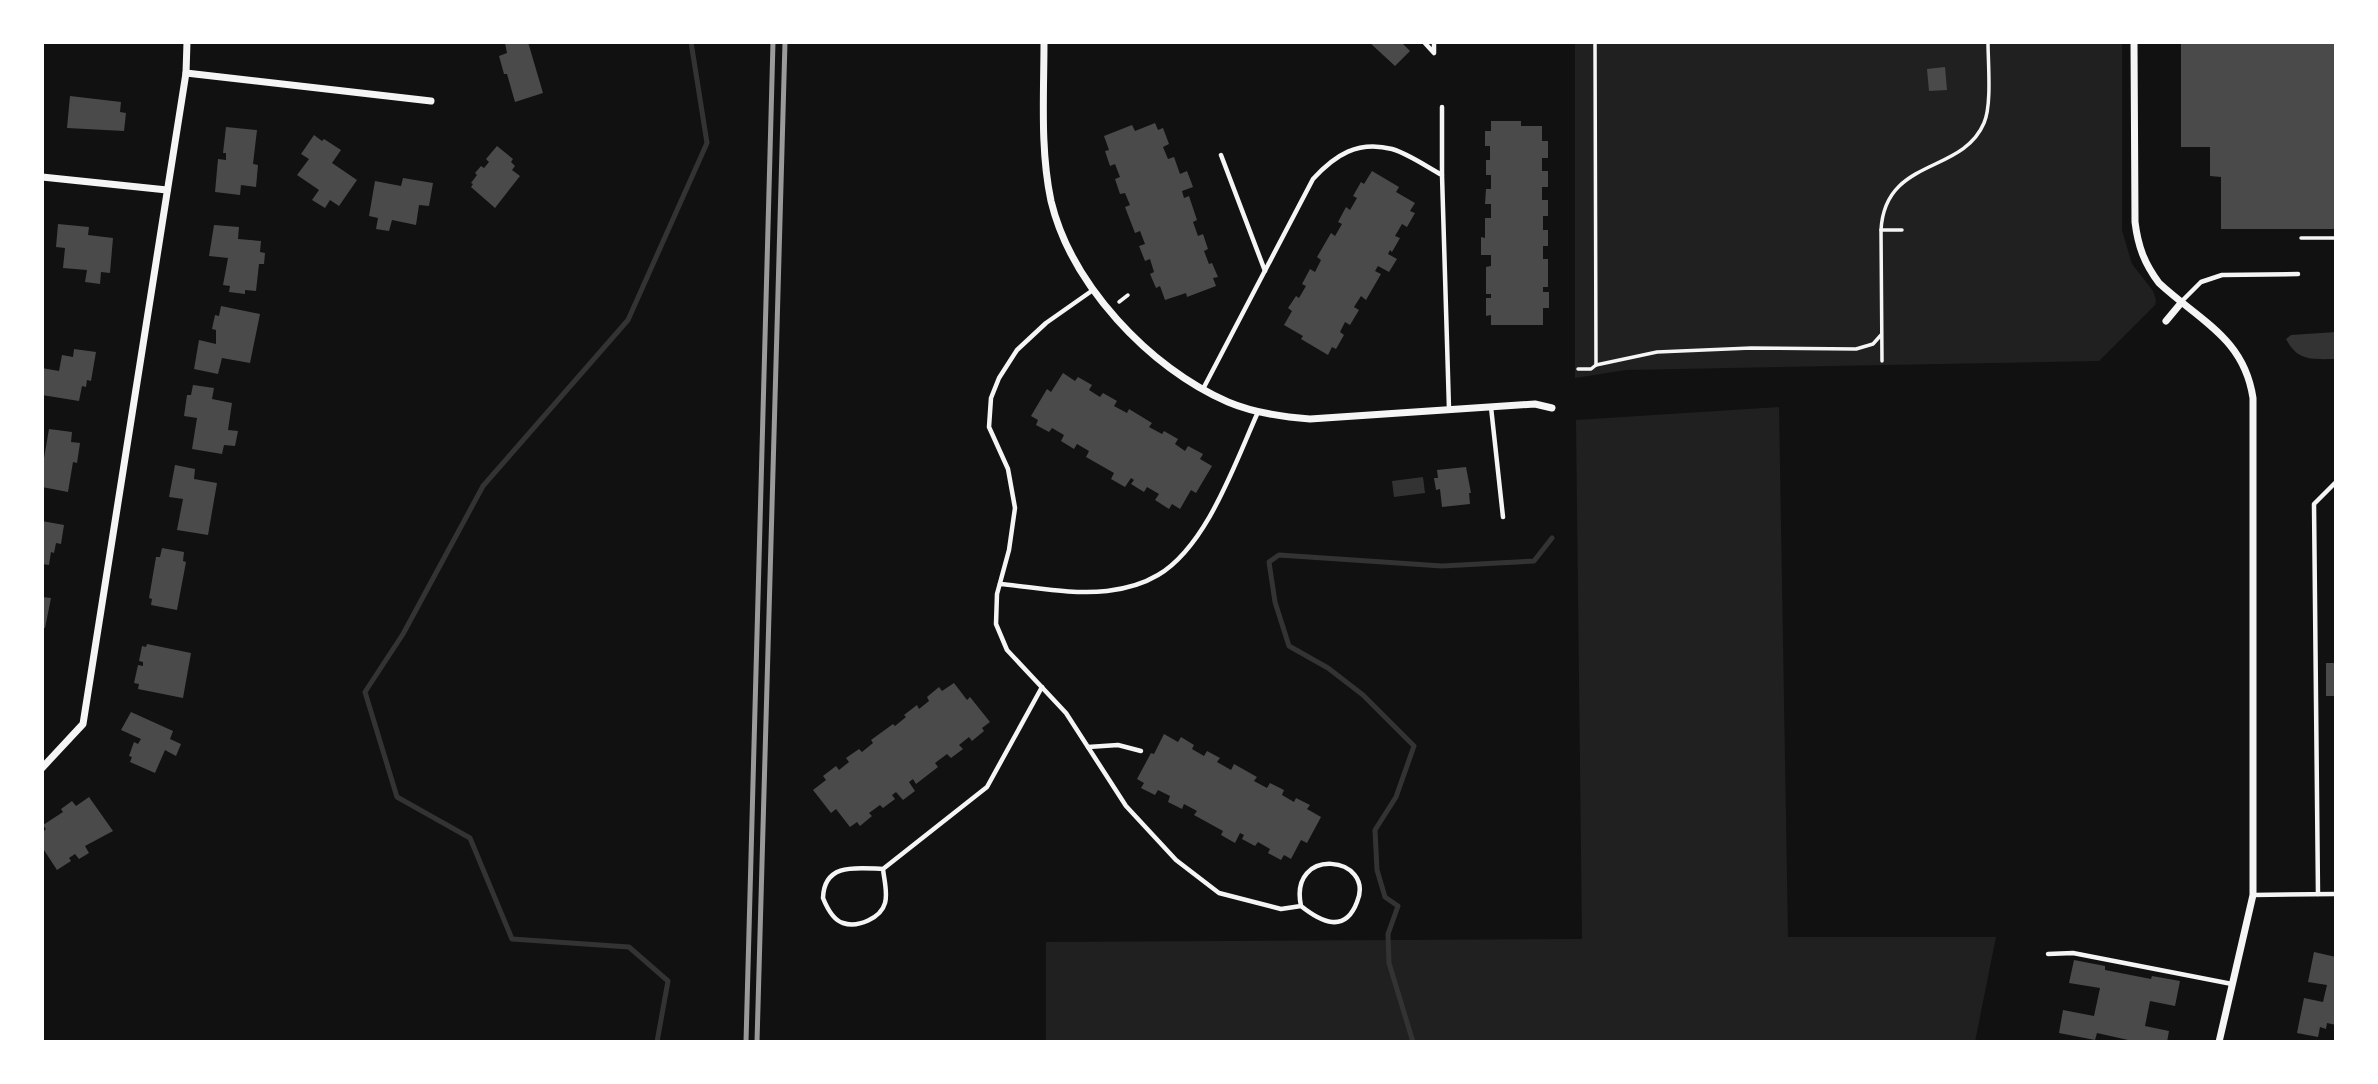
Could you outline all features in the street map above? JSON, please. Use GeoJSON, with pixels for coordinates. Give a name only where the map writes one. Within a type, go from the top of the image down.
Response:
{"type":"FeatureCollection","features":[{"type":"Feature","properties":{"kind":"street"},"geometry":{"type":"LineString","coordinates":[[42,768],[83,724],[186,73],[187,42]]}},
{"type":"Feature","properties":{"kind":"street"},"geometry":{"type":"LineString","coordinates":[[1044,42],[1045,160],[1052,201],[1064,240],[1093,290],[1119,322],[1153,354],[1203,389],[1228,402],[1282,418],[1310,419],[1535,404],[1552,408]]}},
{"type":"Feature","properties":{"kind":"street"},"geometry":{"type":"LineString","coordinates":[[2134,42],[2139,249],[2150,271],[2181,303],[2232,345],[2250,382],[2253,398],[2253,895],[2219,1042]]}},
{"type":"Feature","properties":{"kind":"street"},"geometry":{"type":"LineString","coordinates":[[186,73],[431,101]]}},
{"type":"Feature","properties":{"kind":"street"},"geometry":{"type":"LineString","coordinates":[[42,177],[167,190]]}},
{"type":"Feature","properties":{"kind":"street"},"geometry":{"type":"LineString","coordinates":[[2166,321],[2181,303]]}},
{"type":"Feature","properties":{"kind":"lane"},"geometry":{"type":"LineString","coordinates":[[1424,42],[1434,53],[1434,42]]}},
{"type":"Feature","properties":{"kind":"lane"},"geometry":{"type":"LineString","coordinates":[[1442,107],[1449,409]]}},
{"type":"Feature","properties":{"kind":"lane"},"geometry":{"type":"LineString","coordinates":[[1203,389],[1314,179],[1329,161],[1346,150],[1370,147],[1392,149],[1442,175]]}},
{"type":"Feature","properties":{"kind":"lane"},"geometry":{"type":"LineString","coordinates":[[1221,155],[1265,271]]}},
{"type":"Feature","properties":{"kind":"lane"},"geometry":{"type":"LineString","coordinates":[[2181,303],[2201,282],[2221,275],[2298,274]]}},
{"type":"Feature","properties":{"kind":"lane"},"geometry":{"type":"LineString","coordinates":[[1093,290],[1046,323],[1017,350],[999,378],[991,398],[989,427],[1008,469],[1015,508],[1009,550],[997,594],[996,624],[1007,650],[1066,713],[1126,806],[1176,860],[1205,884],[1219,893],[1280,909],[1301,906],[1325,922],[1341,921],[1351,914],[1358,902],[1359,883],[1353,872],[1342,865],[1329,863],[1315,866],[1302,879],[1298,894],[1301,906]]}},
{"type":"Feature","properties":{"kind":"lane"},"geometry":{"type":"LineString","coordinates":[[1491,406],[1503,517]]}},
{"type":"Feature","properties":{"kind":"lane"},"geometry":{"type":"LineString","coordinates":[[1000,584],[1084,592],[1131,586],[1158,575],[1186,551],[1218,501],[1258,411]]}},
{"type":"Feature","properties":{"kind":"lane"},"geometry":{"type":"LineString","coordinates":[[2318,894],[2314,504],[2336,482]]}},
{"type":"Feature","properties":{"kind":"lane"},"geometry":{"type":"LineString","coordinates":[[883,869],[885,902],[873,918],[856,924],[843,923],[834,918],[823,898],[827,880],[835,872],[848,869],[883,869],[987,787],[1042,687]]}},
{"type":"Feature","properties":{"kind":"lane"},"geometry":{"type":"LineString","coordinates":[[1088,747],[1118,745],[1140,751]]}},
{"type":"Feature","properties":{"kind":"lane"},"geometry":{"type":"LineString","coordinates":[[2253,895],[2336,894]]}},
{"type":"Feature","properties":{"kind":"lane"},"geometry":{"type":"LineString","coordinates":[[2048,954],[2073,953],[2232,984]]}},
{"type":"Feature","properties":{"kind":"path"},"geometry":{"type":"LineString","coordinates":[[1595,42],[1595,365]]}},
{"type":"Feature","properties":{"kind":"path"},"geometry":{"type":"LineString","coordinates":[[1882,361],[1881,230],[1884,211],[1900,184],[1917,172],[1965,149],[1982,127],[1987,111],[1988,42]]}},
{"type":"Feature","properties":{"kind":"path"},"geometry":{"type":"LineString","coordinates":[[1881,230],[1902,230]]}},
{"type":"Feature","properties":{"kind":"path"},"geometry":{"type":"LineString","coordinates":[[2301,239],[2336,239]]}},
{"type":"Feature","properties":{"kind":"path"},"geometry":{"type":"LineString","coordinates":[[1578,369],[1591,369],[1595,365],[1657,352],[1751,348],[1856,349],[1873,344],[1882,332]]}},
{"type":"Feature","properties":{"kind":"shaded area"},"geometry":{"type":"Polygon","coordinates":[[[1575,42],[2122,42],[2122,230],[2132,264],[2153,291],[2155,305],[2099,361],[1626,370],[1575,378],[1575,42]]]}},
{"type":"Feature","properties":{"kind":"shaded area"},"geometry":{"type":"Polygon","coordinates":[[[2336,332],[2336,359],[2307,358],[2296,352],[2286,339],[2291,335],[2336,332]]]}},
{"type":"Feature","properties":{"kind":"shaded area"},"geometry":{"type":"Polygon","coordinates":[[[1779,407],[1788,937],[1996,937],[1975,1042],[1046,1042],[1046,942],[1582,939],[1576,420],[1779,407]]]}},
{"type":"Feature","properties":{"kind":"shaded area"},"geometry":{"type":"Polygon","coordinates":[[[1423,477],[1425,493],[1394,497],[1392,481],[1423,477]]]}},
{"type":"Feature","properties":{"kind":"building"},"geometry":{"type":"Polygon","coordinates":[[[528,42],[543,93],[515,102],[499,56],[507,53],[505,43],[528,42]]]}},
{"type":"Feature","properties":{"kind":"building"},"geometry":{"type":"Polygon","coordinates":[[[1369,42],[1401,42],[1410,51],[1395,66],[1369,42]]]}},
{"type":"Feature","properties":{"kind":"building"},"geometry":{"type":"Polygon","coordinates":[[[2181,42],[2336,42],[2336,229],[2221,229],[2221,177],[2210,176],[2210,147],[2181,147],[2181,42]]]}},
{"type":"Feature","properties":{"kind":"building"},"geometry":{"type":"Polygon","coordinates":[[[1945,67],[1947,90],[1929,91],[1927,69],[1945,67]]]}},
{"type":"Feature","properties":{"kind":"building"},"geometry":{"type":"Polygon","coordinates":[[[70,96],[121,102],[120,112],[126,113],[124,131],[67,128],[70,96]]]}},
{"type":"Feature","properties":{"kind":"building"},"geometry":{"type":"Polygon","coordinates":[[[1491,121],[1521,121],[1521,126],[1542,126],[1542,141],[1548,141],[1548,158],[1542,158],[1542,171],[1548,171],[1548,187],[1542,187],[1542,200],[1548,200],[1548,216],[1543,216],[1543,230],[1548,230],[1548,246],[1543,246],[1543,259],[1548,259],[1548,287],[1543,287],[1543,292],[1549,292],[1549,308],[1543,308],[1543,325],[1491,325],[1491,315],[1486,316],[1486,298],[1491,298],[1491,294],[1486,294],[1486,267],[1491,266],[1491,255],[1481,255],[1481,237],[1485,238],[1485,218],[1491,218],[1491,204],[1485,204],[1486,189],[1491,189],[1491,175],[1486,175],[1490,146],[1485,146],[1485,131],[1491,131],[1491,121]]]}},
{"type":"Feature","properties":{"kind":"building"},"geometry":{"type":"Polygon","coordinates":[[[1155,123],[1158,130],[1163,128],[1169,144],[1163,147],[1168,159],[1174,157],[1180,174],[1187,171],[1193,187],[1182,191],[1184,198],[1189,196],[1197,220],[1193,222],[1198,236],[1203,234],[1208,249],[1204,251],[1218,277],[1213,278],[1216,286],[1187,297],[1186,293],[1165,300],[1160,286],[1156,288],[1150,274],[1154,272],[1150,259],[1145,261],[1139,246],[1145,244],[1140,231],[1135,233],[1125,207],[1130,205],[1125,193],[1120,194],[1115,179],[1120,177],[1115,164],[1110,166],[1105,151],[1109,150],[1104,136],[1132,125],[1135,131],[1155,123]]]}},
{"type":"Feature","properties":{"kind":"building"},"geometry":{"type":"Polygon","coordinates":[[[226,127],[257,130],[253,164],[258,165],[256,187],[241,185],[240,195],[215,192],[218,159],[226,160],[226,153],[223,153],[226,127]]]}},
{"type":"Feature","properties":{"kind":"building"},"geometry":{"type":"Polygon","coordinates":[[[314,135],[341,150],[332,163],[357,180],[339,206],[330,200],[325,208],[312,200],[319,190],[297,175],[309,159],[301,154],[314,135]]]}},
{"type":"Feature","properties":{"kind":"building"},"geometry":{"type":"Polygon","coordinates":[[[497,146],[513,159],[511,162],[515,166],[512,170],[520,176],[495,208],[471,187],[471,183],[481,166],[484,168],[489,162],[486,159],[497,146]]]}},
{"type":"Feature","properties":{"kind":"building"},"geometry":{"type":"Polygon","coordinates":[[[1372,171],[1399,187],[1396,192],[1415,203],[1410,211],[1415,213],[1407,227],[1402,224],[1395,236],[1400,238],[1388,254],[1397,259],[1389,272],[1378,266],[1375,271],[1381,274],[1366,300],[1361,296],[1354,307],[1359,310],[1350,325],[1345,322],[1340,332],[1344,335],[1336,349],[1332,347],[1328,355],[1284,325],[1292,311],[1288,308],[1296,296],[1299,298],[1306,286],[1302,284],[1310,269],[1315,272],[1321,260],[1317,257],[1331,233],[1335,236],[1342,224],[1338,222],[1346,207],[1350,210],[1357,198],[1353,196],[1361,182],[1364,184],[1372,171]]]}},
{"type":"Feature","properties":{"kind":"building"},"geometry":{"type":"Polygon","coordinates":[[[403,178],[433,183],[429,206],[419,205],[416,225],[392,220],[389,231],[376,229],[378,218],[369,216],[375,181],[401,186],[403,178]]]}},
{"type":"Feature","properties":{"kind":"building"},"geometry":{"type":"Polygon","coordinates":[[[58,224],[89,227],[88,235],[113,238],[110,273],[101,272],[100,284],[85,282],[87,270],[63,268],[65,248],[56,247],[58,224]]]}},
{"type":"Feature","properties":{"kind":"building"},"geometry":{"type":"Polygon","coordinates":[[[214,225],[239,227],[238,239],[261,241],[260,252],[265,253],[264,264],[259,264],[256,291],[245,290],[245,294],[229,292],[230,286],[223,285],[228,258],[209,256],[214,225]]]}},
{"type":"Feature","properties":{"kind":"building"},"geometry":{"type":"Polygon","coordinates":[[[221,306],[260,314],[250,363],[222,358],[218,374],[194,369],[199,340],[216,344],[216,330],[212,329],[215,315],[219,316],[221,306]]]}},
{"type":"Feature","properties":{"kind":"building"},"geometry":{"type":"Polygon","coordinates":[[[74,349],[96,352],[91,381],[87,380],[86,387],[82,386],[79,401],[42,395],[42,368],[59,371],[62,355],[73,357],[74,349]]]}},
{"type":"Feature","properties":{"kind":"building"},"geometry":{"type":"Polygon","coordinates":[[[1063,373],[1075,381],[1078,377],[1092,385],[1089,390],[1100,397],[1103,393],[1117,401],[1114,406],[1127,413],[1129,409],[1152,423],[1149,427],[1178,439],[1175,444],[1185,451],[1188,446],[1203,454],[1200,459],[1212,466],[1196,493],[1191,490],[1180,509],[1172,504],[1169,509],[1155,500],[1159,494],[1147,487],[1144,492],[1131,484],[1134,480],[1131,478],[1125,487],[1111,479],[1114,473],[1086,457],[1089,451],[1077,444],[1074,449],[1061,441],[1064,435],[1052,428],[1049,432],[1036,425],[1038,420],[1031,416],[1047,389],[1051,392],[1063,373]]]}},
{"type":"Feature","properties":{"kind":"building"},"geometry":{"type":"Polygon","coordinates":[[[193,385],[214,388],[212,399],[232,403],[228,430],[238,431],[235,446],[224,445],[222,454],[192,449],[197,418],[184,416],[187,395],[191,395],[193,385]]]}},
{"type":"Feature","properties":{"kind":"building"},"geometry":{"type":"Polygon","coordinates":[[[49,429],[72,432],[71,442],[80,443],[77,463],[73,462],[68,492],[42,487],[49,429]]]}},
{"type":"Feature","properties":{"kind":"building"},"geometry":{"type":"Polygon","coordinates":[[[175,465],[195,469],[194,479],[217,483],[208,535],[177,530],[183,499],[169,497],[175,465]]]}},
{"type":"Feature","properties":{"kind":"building"},"geometry":{"type":"Polygon","coordinates":[[[1466,467],[1471,493],[1470,504],[1442,507],[1440,489],[1436,490],[1434,478],[1438,478],[1437,470],[1466,467]]]}},
{"type":"Feature","properties":{"kind":"building"},"geometry":{"type":"Polygon","coordinates":[[[42,521],[64,525],[61,544],[56,543],[49,565],[42,564],[42,521]]]}},
{"type":"Feature","properties":{"kind":"building"},"geometry":{"type":"Polygon","coordinates":[[[162,548],[184,552],[183,561],[186,562],[177,610],[151,605],[152,599],[149,598],[156,557],[160,557],[162,548]]]}},
{"type":"Feature","properties":{"kind":"building"},"geometry":{"type":"Polygon","coordinates":[[[42,597],[51,598],[45,628],[42,628],[42,597]]]}},
{"type":"Feature","properties":{"kind":"building"},"geometry":{"type":"Polygon","coordinates":[[[147,644],[191,653],[183,698],[138,689],[139,684],[134,683],[138,665],[143,666],[143,662],[139,661],[142,646],[146,647],[147,644]]]}},
{"type":"Feature","properties":{"kind":"building"},"geometry":{"type":"Polygon","coordinates":[[[2326,663],[2336,663],[2336,696],[2326,696],[2326,663]]]}},
{"type":"Feature","properties":{"kind":"building"},"geometry":{"type":"Polygon","coordinates":[[[954,683],[967,700],[970,697],[990,722],[982,728],[984,731],[972,741],[969,737],[959,745],[963,749],[951,758],[947,754],[935,763],[938,767],[916,784],[913,779],[909,782],[915,791],[903,800],[896,792],[892,795],[895,799],[883,808],[880,805],[869,813],[872,816],[860,826],[857,822],[850,827],[836,809],[831,813],[813,790],[826,780],[823,776],[836,766],[839,770],[849,762],[846,758],[859,749],[862,752],[873,743],[871,740],[893,724],[895,726],[917,705],[919,709],[929,701],[927,697],[939,687],[942,691],[954,683]]]}},
{"type":"Feature","properties":{"kind":"building"},"geometry":{"type":"Polygon","coordinates":[[[131,712],[173,731],[170,739],[181,744],[176,756],[165,750],[155,773],[130,762],[132,757],[129,756],[134,742],[138,744],[141,739],[121,730],[131,712]]]}},
{"type":"Feature","properties":{"kind":"building"},"geometry":{"type":"Polygon","coordinates":[[[1164,734],[1178,742],[1181,737],[1194,745],[1192,749],[1204,756],[1207,751],[1220,758],[1217,762],[1231,770],[1234,764],[1257,777],[1254,781],[1267,788],[1270,783],[1284,790],[1282,795],[1294,802],[1296,798],[1310,805],[1307,809],[1321,817],[1307,843],[1301,840],[1291,859],[1284,855],[1281,860],[1268,853],[1270,849],[1258,842],[1255,846],[1242,839],[1244,835],[1240,833],[1235,843],[1221,835],[1223,831],[1194,815],[1197,811],[1184,804],[1182,809],[1168,802],[1170,796],[1158,790],[1155,795],[1141,788],[1144,783],[1137,779],[1164,734]]]}},
{"type":"Feature","properties":{"kind":"building"},"geometry":{"type":"Polygon","coordinates":[[[89,797],[113,831],[85,846],[89,853],[79,859],[75,854],[69,858],[71,861],[57,870],[42,847],[42,833],[46,829],[43,825],[63,812],[61,809],[72,801],[76,806],[89,797]]]}},
{"type":"Feature","properties":{"kind":"building"},"geometry":{"type":"Polygon","coordinates":[[[2314,952],[2336,957],[2336,1025],[2327,1023],[2326,1029],[2320,1027],[2318,1037],[2297,1033],[2304,998],[2323,1002],[2327,985],[2308,982],[2314,952]]]}},
{"type":"Feature","properties":{"kind":"building"},"geometry":{"type":"Polygon","coordinates":[[[2074,960],[2105,966],[2105,970],[2151,979],[2152,976],[2180,981],[2175,1006],[2150,1001],[2145,1026],[2169,1031],[2167,1042],[2137,1042],[2097,1033],[2095,1040],[2059,1033],[2063,1010],[2094,1016],[2100,988],[2069,983],[2074,960]]]}},
{"type":"Feature","properties":{"kind":"waterway"},"geometry":{"type":"LineString","coordinates":[[657,1042],[668,981],[629,947],[512,939],[470,838],[397,797],[365,692],[403,634],[483,486],[628,320],[707,143],[691,42]]}},
{"type":"Feature","properties":{"kind":"waterway"},"geometry":{"type":"LineString","coordinates":[[1413,1042],[1389,963],[1388,934],[1398,906],[1385,897],[1377,870],[1375,830],[1396,797],[1414,746],[1363,695],[1328,668],[1289,646],[1275,602],[1269,562],[1279,555],[1442,566],[1534,561],[1552,538]]}},
{"type":"Feature","properties":{"kind":"railway"},"geometry":{"type":"LineString","coordinates":[[746,1042],[773,42]]}},
{"type":"Feature","properties":{"kind":"railway"},"geometry":{"type":"LineString","coordinates":[[757,1042],[785,42]]}}]}
